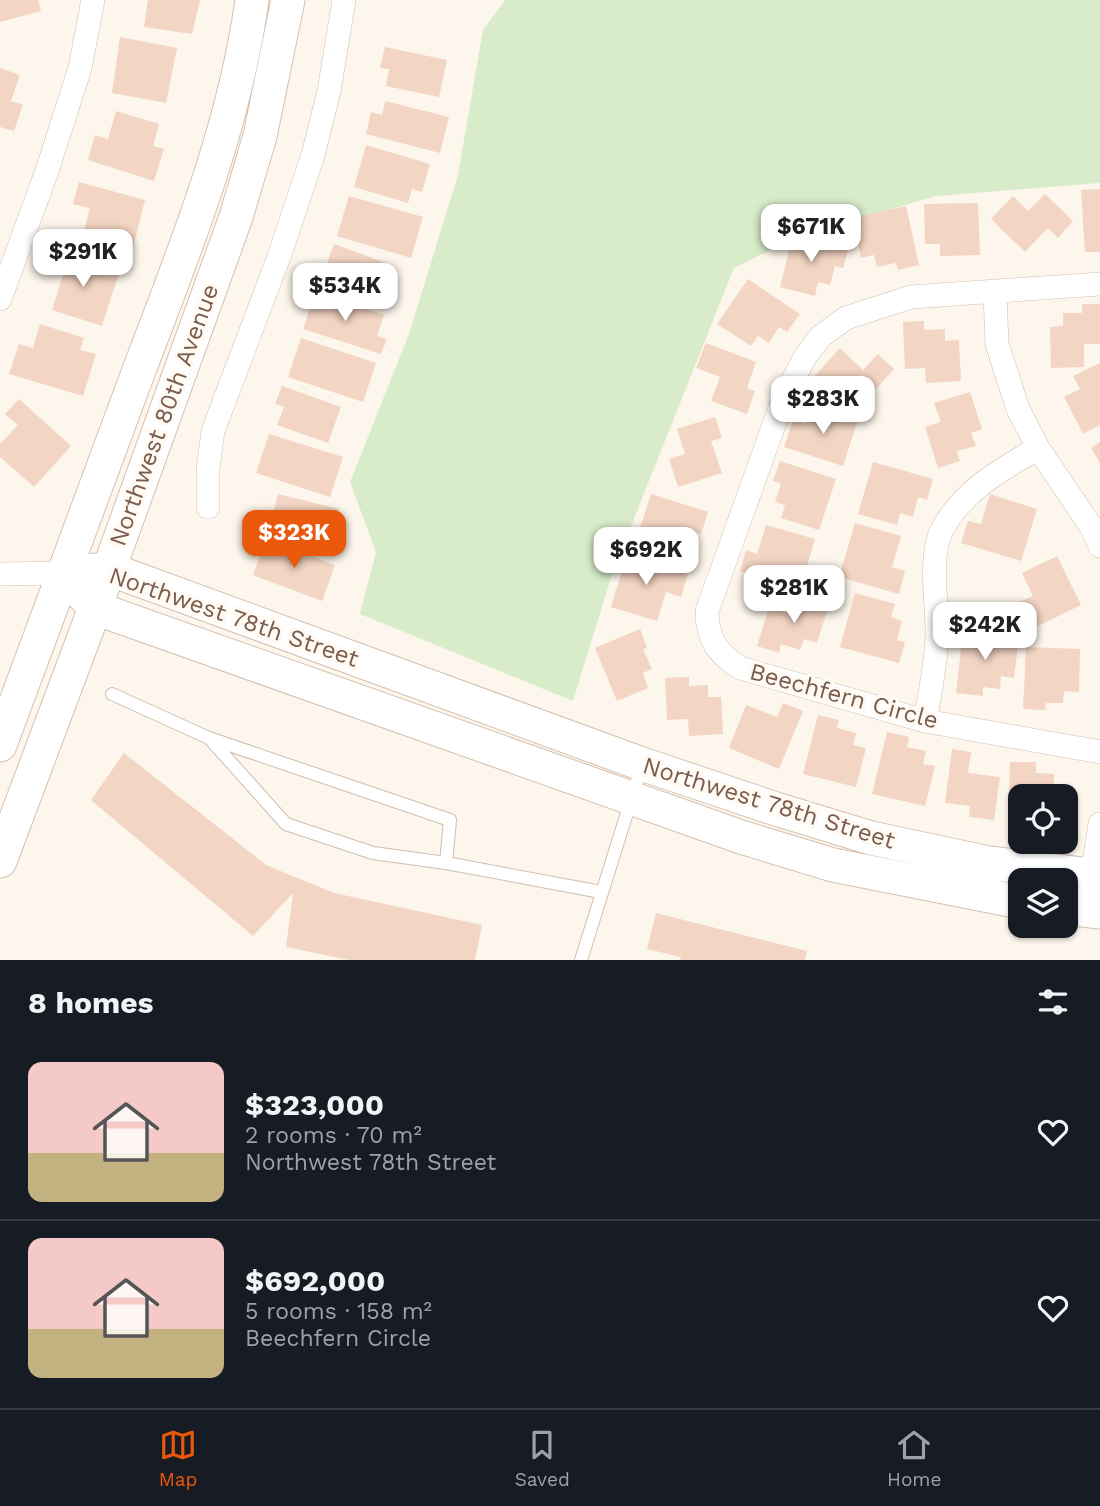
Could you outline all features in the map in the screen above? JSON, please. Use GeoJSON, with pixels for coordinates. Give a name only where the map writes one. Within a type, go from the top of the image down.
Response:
{"type":"FeatureCollection","features":[{"type":"Feature","properties":{"kind":"street"},"geometry":{"type":"LineString","coordinates":[[0,299],[47,171],[80,68],[93,0]]}},
{"type":"Feature","properties":{"kind":"street","name":"Northwest 80th Avenue"},"geometry":{"type":"LineString","coordinates":[[0,745],[62,573],[202,206],[226,122],[252,0]]}},
{"type":"Feature","properties":{"kind":"street","name":"Northwest 80th Avenue"},"geometry":{"type":"LineString","coordinates":[[0,861],[95,608],[236,217],[260,136],[288,0]]}},
{"type":"Feature","properties":{"kind":"street"},"geometry":{"type":"LineString","coordinates":[[208,507],[208,468],[213,431],[280,254],[313,155],[329,91],[344,0]]}},
{"type":"Feature","properties":{"kind":"street","name":"Beechfern Circle"},"geometry":{"type":"LineString","coordinates":[[1100,284],[911,297],[846,318],[821,336],[805,357],[784,397],[706,611],[706,628],[714,644],[724,658],[740,668],[925,721],[1100,752]]}},
{"type":"Feature","properties":{"kind":"street"},"geometry":{"type":"LineString","coordinates":[[995,292],[997,344],[1018,409],[1038,448],[1092,528],[1100,546]]}},
{"type":"Feature","properties":{"kind":"street"},"geometry":{"type":"LineString","coordinates":[[925,721],[936,661],[936,556],[941,532],[976,488],[1038,448]]}},
{"type":"Feature","properties":{"kind":"street","name":"Northwest 78th Street"},"geometry":{"type":"LineString","coordinates":[[62,573],[109,569],[642,764],[871,838],[989,863],[1096,876]]}},
{"type":"Feature","properties":{"kind":"street"},"geometry":{"type":"LineString","coordinates":[[0,574],[62,573]]}},
{"type":"Feature","properties":{"kind":"street","name":"Northwest 78th Street"},"geometry":{"type":"LineString","coordinates":[[62,573],[95,608],[630,799],[832,865],[1008,900]]}},
{"type":"Feature","properties":{"kind":"street"},"geometry":{"type":"LineString","coordinates":[[1084,911],[1096,876],[1100,824]]}},
{"type":"Feature","properties":{"kind":"lane"},"geometry":{"type":"LineString","coordinates":[[112,694],[209,738],[450,820],[446,863]]}},
{"type":"Feature","properties":{"kind":"lane"},"geometry":{"type":"LineString","coordinates":[[209,738],[286,824],[373,853],[446,863],[601,892]]}},
{"type":"Feature","properties":{"kind":"lane"},"geometry":{"type":"LineString","coordinates":[[580,960],[642,764]]}},
{"type":"Feature","properties":{"kind":"green space"},"geometry":{"type":"Polygon","coordinates":[[[505,0],[1100,0],[1100,183],[936,196],[800,236],[734,268],[613,571],[573,701],[360,614],[376,552],[350,482],[409,334],[458,175],[483,30],[505,0]]]}},
{"type":"Feature","properties":{"kind":"building"},"geometry":{"type":"Polygon","coordinates":[[[0,0],[38,0],[41,11],[0,22],[0,0]]]}},
{"type":"Feature","properties":{"kind":"building"},"geometry":{"type":"Polygon","coordinates":[[[148,0],[200,0],[192,34],[144,27],[148,0]]]}},
{"type":"Feature","properties":{"kind":"building"},"geometry":{"type":"Polygon","coordinates":[[[120,37],[177,48],[166,103],[112,93],[120,37]]]}},
{"type":"Feature","properties":{"kind":"building"},"geometry":{"type":"Polygon","coordinates":[[[385,47],[447,60],[439,97],[386,86],[389,69],[380,68],[385,47]]]}},
{"type":"Feature","properties":{"kind":"building"},"geometry":{"type":"Polygon","coordinates":[[[0,68],[20,75],[11,101],[23,105],[14,131],[0,127],[0,68]]]}},
{"type":"Feature","properties":{"kind":"building"},"geometry":{"type":"Polygon","coordinates":[[[385,101],[449,117],[440,153],[366,134],[371,112],[382,115],[385,101]]]}},
{"type":"Feature","properties":{"kind":"building"},"geometry":{"type":"Polygon","coordinates":[[[116,111],[159,124],[153,146],[164,149],[154,181],[88,160],[95,135],[108,139],[116,111]]]}},
{"type":"Feature","properties":{"kind":"building"},"geometry":{"type":"Polygon","coordinates":[[[366,145],[430,164],[422,192],[412,189],[408,203],[354,187],[366,145]]]}},
{"type":"Feature","properties":{"kind":"building"},"geometry":{"type":"Polygon","coordinates":[[[79,182],[145,200],[131,255],[81,242],[90,208],[73,204],[79,182]]]}},
{"type":"Feature","properties":{"kind":"building"},"geometry":{"type":"Polygon","coordinates":[[[1100,189],[1100,252],[1085,252],[1081,190],[1100,189]]]}},
{"type":"Feature","properties":{"kind":"building"},"geometry":{"type":"Polygon","coordinates":[[[1045,194],[1073,221],[1058,238],[1048,228],[1025,252],[991,219],[1013,196],[1028,211],[1045,194]]]}},
{"type":"Feature","properties":{"kind":"building"},"geometry":{"type":"Polygon","coordinates":[[[349,196],[423,217],[411,258],[337,236],[349,196]]]}},
{"type":"Feature","properties":{"kind":"building"},"geometry":{"type":"Polygon","coordinates":[[[978,203],[980,255],[940,256],[940,244],[925,244],[924,204],[978,203]]]}},
{"type":"Feature","properties":{"kind":"building"},"geometry":{"type":"Polygon","coordinates":[[[906,206],[919,265],[898,270],[896,263],[877,267],[874,255],[861,258],[853,218],[906,206]]]}},
{"type":"Feature","properties":{"kind":"building"},"geometry":{"type":"Polygon","coordinates":[[[793,234],[849,247],[843,268],[835,266],[830,285],[818,282],[815,296],[780,287],[793,234]]]}},
{"type":"Feature","properties":{"kind":"building"},"geometry":{"type":"Polygon","coordinates":[[[334,244],[389,264],[375,300],[321,280],[334,244]]]}},
{"type":"Feature","properties":{"kind":"building"},"geometry":{"type":"Polygon","coordinates":[[[55,253],[119,273],[102,326],[52,310],[63,275],[49,271],[55,253]]]}},
{"type":"Feature","properties":{"kind":"building"},"geometry":{"type":"Polygon","coordinates":[[[748,279],[800,314],[787,332],[779,327],[769,343],[758,336],[751,346],[717,324],[748,279]]]}},
{"type":"Feature","properties":{"kind":"building"},"geometry":{"type":"Polygon","coordinates":[[[315,293],[384,315],[377,336],[387,339],[381,354],[303,329],[315,293]]]}},
{"type":"Feature","properties":{"kind":"building"},"geometry":{"type":"Polygon","coordinates":[[[1082,304],[1100,304],[1100,344],[1084,344],[1084,367],[1051,368],[1050,327],[1063,326],[1063,313],[1082,313],[1082,304]]]}},
{"type":"Feature","properties":{"kind":"building"},"geometry":{"type":"Polygon","coordinates":[[[924,321],[924,330],[945,329],[945,341],[959,340],[961,381],[926,383],[925,368],[905,369],[903,322],[924,321]]]}},
{"type":"Feature","properties":{"kind":"building"},"geometry":{"type":"Polygon","coordinates":[[[40,324],[84,338],[80,350],[96,354],[83,396],[9,374],[19,344],[33,348],[40,324]]]}},
{"type":"Feature","properties":{"kind":"building"},"geometry":{"type":"Polygon","coordinates":[[[301,338],[376,363],[363,402],[288,377],[301,338]]]}},
{"type":"Feature","properties":{"kind":"building"},"geometry":{"type":"Polygon","coordinates":[[[706,343],[756,362],[747,388],[755,391],[747,414],[711,401],[720,377],[696,368],[706,343]]]}},
{"type":"Feature","properties":{"kind":"building"},"geometry":{"type":"Polygon","coordinates":[[[840,348],[863,370],[878,354],[894,369],[867,399],[853,386],[838,402],[812,379],[840,348]]]}},
{"type":"Feature","properties":{"kind":"building"},"geometry":{"type":"Polygon","coordinates":[[[1100,363],[1100,425],[1083,434],[1064,397],[1080,389],[1073,376],[1100,363]]]}},
{"type":"Feature","properties":{"kind":"building"},"geometry":{"type":"Polygon","coordinates":[[[282,386],[341,407],[328,443],[277,425],[284,407],[275,404],[282,386]]]}},
{"type":"Feature","properties":{"kind":"building"},"geometry":{"type":"Polygon","coordinates":[[[970,392],[982,429],[971,433],[976,446],[957,451],[960,461],[938,468],[925,427],[941,422],[934,403],[970,392]]]}},
{"type":"Feature","properties":{"kind":"building"},"geometry":{"type":"Polygon","coordinates":[[[19,399],[71,446],[34,487],[0,457],[0,444],[18,425],[5,414],[19,399]]]}},
{"type":"Feature","properties":{"kind":"building"},"geometry":{"type":"Polygon","coordinates":[[[810,407],[825,412],[826,409],[858,420],[843,466],[784,447],[793,420],[805,424],[810,407]]]}},
{"type":"Feature","properties":{"kind":"building"},"geometry":{"type":"Polygon","coordinates":[[[715,417],[722,438],[711,441],[722,473],[678,487],[669,459],[685,454],[677,429],[715,417]]]}},
{"type":"Feature","properties":{"kind":"building"},"geometry":{"type":"Polygon","coordinates":[[[269,434],[343,457],[330,497],[256,473],[269,434]]]}},
{"type":"Feature","properties":{"kind":"building"},"geometry":{"type":"Polygon","coordinates":[[[1100,442],[1100,463],[1091,448],[1100,442]]]}},
{"type":"Feature","properties":{"kind":"building"},"geometry":{"type":"Polygon","coordinates":[[[780,461],[836,479],[819,530],[781,518],[785,505],[775,502],[781,484],[773,481],[780,461]]]}},
{"type":"Feature","properties":{"kind":"building"},"geometry":{"type":"Polygon","coordinates":[[[873,462],[933,479],[927,500],[918,497],[913,517],[900,513],[897,525],[858,514],[873,462]]]}},
{"type":"Feature","properties":{"kind":"building"},"geometry":{"type":"Polygon","coordinates":[[[278,494],[339,509],[330,546],[269,531],[278,494]]]}},
{"type":"Feature","properties":{"kind":"building"},"geometry":{"type":"Polygon","coordinates":[[[651,494],[708,512],[701,534],[693,531],[688,549],[675,545],[671,558],[634,546],[651,494]]]}},
{"type":"Feature","properties":{"kind":"building"},"geometry":{"type":"Polygon","coordinates":[[[990,494],[1037,509],[1021,561],[961,543],[968,521],[981,524],[990,494]]]}},
{"type":"Feature","properties":{"kind":"building"},"geometry":{"type":"Polygon","coordinates":[[[855,523],[901,536],[892,567],[905,571],[899,594],[839,577],[855,523]]]}},
{"type":"Feature","properties":{"kind":"building"},"geometry":{"type":"Polygon","coordinates":[[[766,525],[815,539],[800,589],[740,571],[746,550],[757,554],[766,525]]]}},
{"type":"Feature","properties":{"kind":"building"},"geometry":{"type":"Polygon","coordinates":[[[267,539],[335,565],[322,601],[253,575],[267,539]]]}},
{"type":"Feature","properties":{"kind":"building"},"geometry":{"type":"Polygon","coordinates":[[[627,555],[688,574],[681,597],[666,592],[657,621],[611,607],[627,555]]]}},
{"type":"Feature","properties":{"kind":"building"},"geometry":{"type":"Polygon","coordinates":[[[1057,556],[1081,605],[1030,630],[1017,603],[1033,596],[1022,573],[1057,556]]]}},
{"type":"Feature","properties":{"kind":"building"},"geometry":{"type":"Polygon","coordinates":[[[855,593],[895,604],[891,617],[902,621],[897,640],[905,642],[899,663],[840,647],[855,593]]]}},
{"type":"Feature","properties":{"kind":"building"},"geometry":{"type":"Polygon","coordinates":[[[797,594],[829,605],[817,643],[804,639],[800,650],[781,644],[779,653],[757,646],[769,608],[791,614],[797,594]]]}},
{"type":"Feature","properties":{"kind":"building"},"geometry":{"type":"Polygon","coordinates":[[[640,629],[647,648],[643,649],[652,669],[643,673],[648,688],[617,701],[595,648],[640,629]]]}},
{"type":"Feature","properties":{"kind":"building"},"geometry":{"type":"Polygon","coordinates":[[[963,631],[1019,638],[1014,678],[1001,676],[1000,689],[983,687],[983,696],[956,693],[963,631]]]}},
{"type":"Feature","properties":{"kind":"building"},"geometry":{"type":"Polygon","coordinates":[[[1026,647],[1080,649],[1079,692],[1064,691],[1063,703],[1046,703],[1045,710],[1023,709],[1026,647]]]}},
{"type":"Feature","properties":{"kind":"building"},"geometry":{"type":"Polygon","coordinates":[[[689,677],[689,686],[708,685],[708,697],[721,697],[723,734],[689,736],[688,719],[667,720],[665,678],[689,677]]]}},
{"type":"Feature","properties":{"kind":"building"},"geometry":{"type":"Polygon","coordinates":[[[783,703],[803,711],[779,769],[729,748],[746,705],[777,717],[783,703]]]}},
{"type":"Feature","properties":{"kind":"building"},"geometry":{"type":"Polygon","coordinates":[[[818,715],[839,720],[837,728],[856,733],[853,745],[866,748],[856,787],[803,774],[818,715]]]}},
{"type":"Feature","properties":{"kind":"building"},"geometry":{"type":"Polygon","coordinates":[[[887,732],[909,737],[907,747],[926,751],[923,764],[935,766],[925,806],[872,794],[887,732]]]}},
{"type":"Feature","properties":{"kind":"building"},"geometry":{"type":"Polygon","coordinates":[[[952,749],[971,752],[968,773],[1000,777],[994,820],[969,817],[970,806],[945,803],[952,749]]]}},
{"type":"Feature","properties":{"kind":"building"},"geometry":{"type":"Polygon","coordinates":[[[124,753],[266,865],[334,893],[482,925],[475,960],[349,960],[286,947],[293,893],[253,936],[91,800],[124,753]]]}},
{"type":"Feature","properties":{"kind":"building"},"geometry":{"type":"Polygon","coordinates":[[[1010,762],[1036,762],[1036,773],[1054,774],[1054,784],[1009,784],[1010,762]]]}},
{"type":"Feature","properties":{"kind":"building"},"geometry":{"type":"Polygon","coordinates":[[[656,913],[807,951],[805,960],[680,960],[681,957],[647,949],[656,913]]]}}]}
